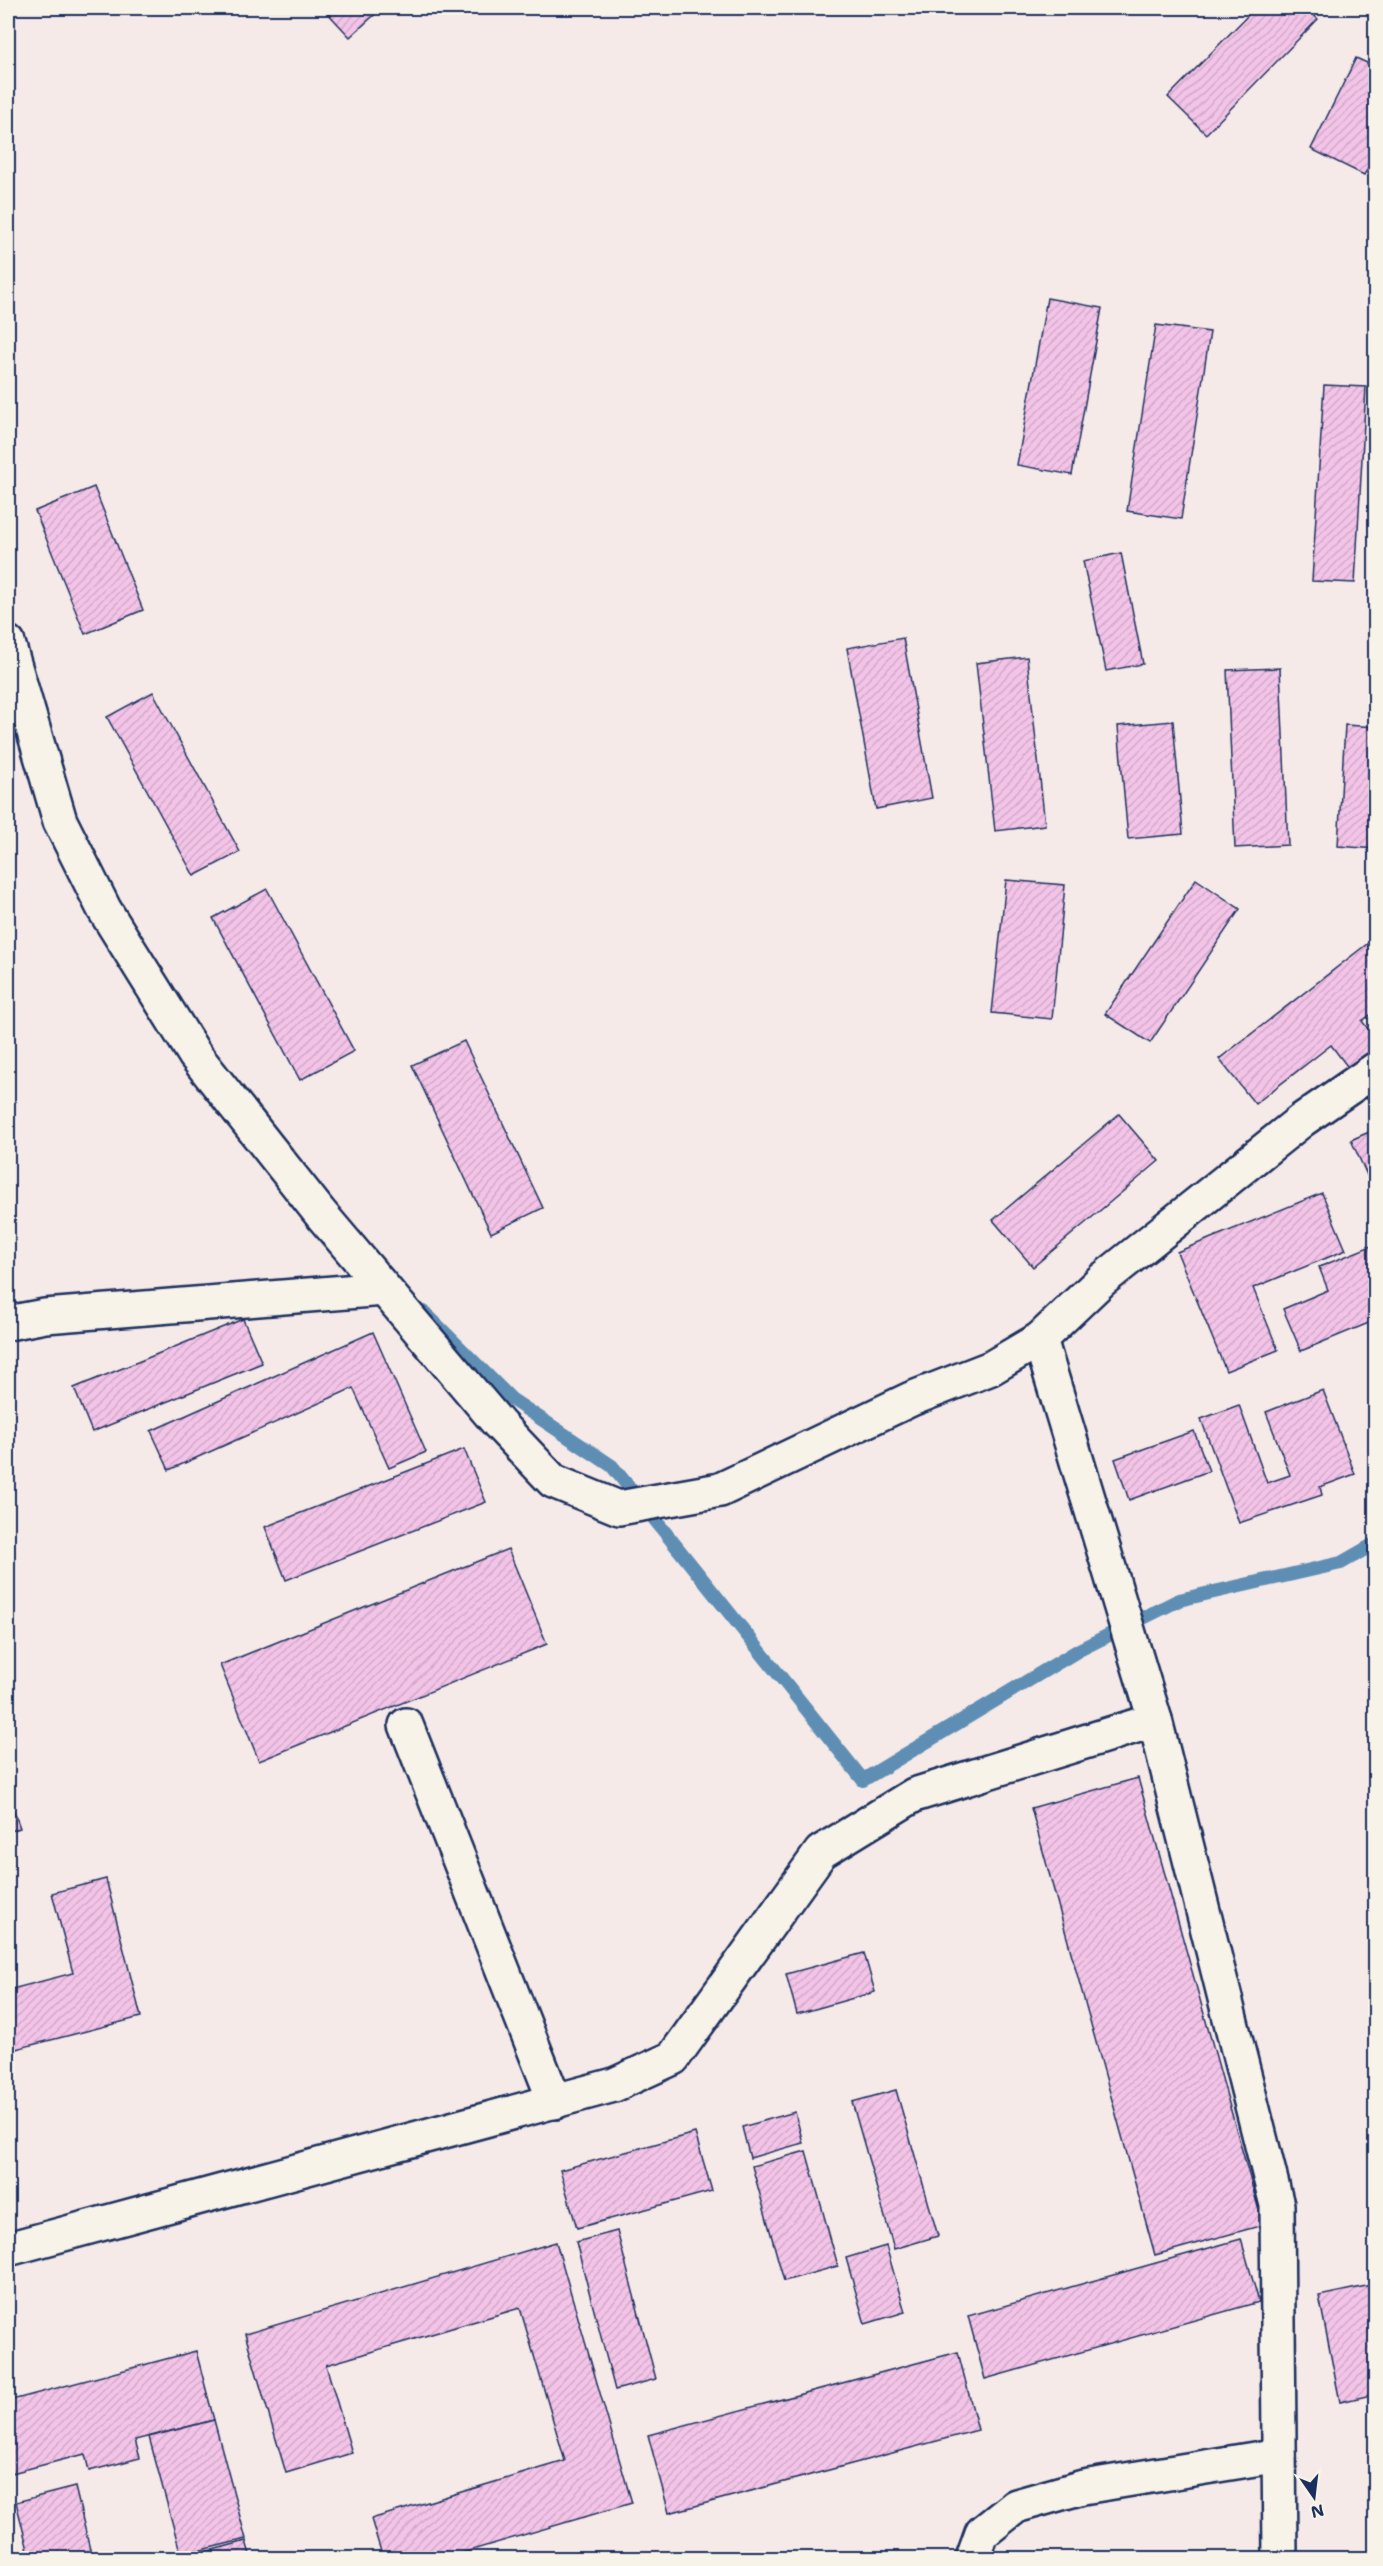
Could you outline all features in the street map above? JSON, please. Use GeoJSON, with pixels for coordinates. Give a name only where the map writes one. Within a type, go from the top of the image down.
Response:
{"type":"FeatureCollection","features":[{"type":"Feature","properties":{"kind":"street"},"geometry":{"type":"LineString","coordinates":[[8,643],[60,821],[104,909],[195,1055],[320,1214],[499,1424],[553,1481],[619,1508],[720,1490],[911,1399],[992,1368],[1040,1339],[1102,1280],[1302,1120],[1376,1069]]}},
{"type":"Feature","properties":{"kind":"street"},"geometry":{"type":"LineString","coordinates":[[8,1323],[45,1316],[384,1289]]}},
{"type":"Feature","properties":{"kind":"street"},"geometry":{"type":"LineString","coordinates":[[1040,1339],[1155,1720],[1277,2205],[1280,2559]]}},
{"type":"Feature","properties":{"kind":"street"},"geometry":{"type":"LineString","coordinates":[[8,2249],[555,2102],[614,2085],[673,2058],[821,1852],[914,1795],[1155,1720]]}},
{"type":"Feature","properties":{"kind":"street"},"geometry":{"type":"LineString","coordinates":[[406,1725],[555,2102]]}},
{"type":"Feature","properties":{"kind":"street"},"geometry":{"type":"LineString","coordinates":[[972,2559],[982,2533],[1016,2506],[1083,2487],[1279,2455]]}},
{"type":"Feature","properties":{"kind":"building"},"geometry":{"type":"Polygon","coordinates":[[[323,8],[382,8],[350,37],[323,8]]]}},
{"type":"Feature","properties":{"kind":"building"},"geometry":{"type":"Polygon","coordinates":[[[1255,8],[1306,8],[1318,19],[1206,134],[1168,97],[1255,8]]]}},
{"type":"Feature","properties":{"kind":"building"},"geometry":{"type":"Polygon","coordinates":[[[1356,58],[1376,67],[1376,153],[1364,175],[1311,149],[1356,58]]]}},
{"type":"Feature","properties":{"kind":"building"},"geometry":{"type":"Polygon","coordinates":[[[1047,298],[1102,308],[1072,475],[1017,465],[1047,298]]]}},
{"type":"Feature","properties":{"kind":"building"},"geometry":{"type":"Polygon","coordinates":[[[1156,325],[1210,332],[1181,519],[1127,511],[1156,325]]]}},
{"type":"Feature","properties":{"kind":"building"},"geometry":{"type":"Polygon","coordinates":[[[1324,385],[1366,387],[1355,583],[1312,581],[1324,385]]]}},
{"type":"Feature","properties":{"kind":"building"},"geometry":{"type":"Polygon","coordinates":[[[94,487],[143,610],[85,634],[35,511],[94,487]]]}},
{"type":"Feature","properties":{"kind":"building"},"geometry":{"type":"Polygon","coordinates":[[[1121,553],[1143,664],[1106,671],[1083,561],[1121,553]]]}},
{"type":"Feature","properties":{"kind":"building"},"geometry":{"type":"Polygon","coordinates":[[[903,638],[932,798],[876,809],[847,648],[903,638]]]}},
{"type":"Feature","properties":{"kind":"building"},"geometry":{"type":"Polygon","coordinates":[[[1027,657],[1045,825],[995,831],[976,663],[1027,657]]]}},
{"type":"Feature","properties":{"kind":"building"},"geometry":{"type":"Polygon","coordinates":[[[1280,668],[1288,845],[1235,848],[1227,670],[1280,668]]]}},
{"type":"Feature","properties":{"kind":"building"},"geometry":{"type":"Polygon","coordinates":[[[153,692],[240,852],[194,876],[107,717],[153,692]]]}},
{"type":"Feature","properties":{"kind":"building"},"geometry":{"type":"Polygon","coordinates":[[[1173,721],[1183,834],[1128,839],[1118,726],[1173,721]]]}},
{"type":"Feature","properties":{"kind":"building"},"geometry":{"type":"Polygon","coordinates":[[[1345,725],[1376,727],[1376,849],[1338,846],[1345,725]]]}},
{"type":"Feature","properties":{"kind":"building"},"geometry":{"type":"Polygon","coordinates":[[[1196,879],[1240,909],[1150,1043],[1105,1014],[1196,879]]]}},
{"type":"Feature","properties":{"kind":"building"},"geometry":{"type":"Polygon","coordinates":[[[1006,880],[1065,885],[1052,1019],[992,1013],[1006,880]]]}},
{"type":"Feature","properties":{"kind":"building"},"geometry":{"type":"Polygon","coordinates":[[[267,889],[354,1051],[300,1080],[213,918],[267,889]]]}},
{"type":"Feature","properties":{"kind":"building"},"geometry":{"type":"Polygon","coordinates":[[[1376,937],[1376,1011],[1362,1021],[1376,1039],[1376,1051],[1350,1070],[1331,1045],[1255,1104],[1219,1059],[1376,937]]]}},
{"type":"Feature","properties":{"kind":"building"},"geometry":{"type":"Polygon","coordinates":[[[464,1041],[543,1208],[491,1233],[412,1065],[464,1041]]]}},
{"type":"Feature","properties":{"kind":"building"},"geometry":{"type":"Polygon","coordinates":[[[1119,1114],[1159,1161],[1033,1267],[993,1220],[1119,1114]]]}},
{"type":"Feature","properties":{"kind":"building"},"geometry":{"type":"Polygon","coordinates":[[[1376,1129],[1376,1195],[1351,1140],[1376,1129]]]}},
{"type":"Feature","properties":{"kind":"building"},"geometry":{"type":"Polygon","coordinates":[[[1322,1193],[1346,1250],[1253,1288],[1278,1350],[1226,1371],[1177,1252],[1322,1193]]]}},
{"type":"Feature","properties":{"kind":"building"},"geometry":{"type":"Polygon","coordinates":[[[1376,1244],[1376,1320],[1301,1351],[1283,1309],[1328,1290],[1319,1267],[1376,1244]]]}},
{"type":"Feature","properties":{"kind":"building"},"geometry":{"type":"Polygon","coordinates":[[[243,1319],[262,1363],[92,1432],[74,1388],[243,1319]]]}},
{"type":"Feature","properties":{"kind":"building"},"geometry":{"type":"Polygon","coordinates":[[[373,1332],[426,1452],[389,1468],[353,1388],[169,1470],[151,1431],[373,1332]]]}},
{"type":"Feature","properties":{"kind":"building"},"geometry":{"type":"Polygon","coordinates":[[[1323,1390],[1355,1474],[1320,1487],[1322,1495],[1239,1523],[1201,1419],[1239,1405],[1267,1483],[1290,1475],[1266,1412],[1323,1390]]]}},
{"type":"Feature","properties":{"kind":"building"},"geometry":{"type":"Polygon","coordinates":[[[1194,1431],[1209,1471],[1129,1500],[1115,1459],[1194,1431]]]}},
{"type":"Feature","properties":{"kind":"building"},"geometry":{"type":"Polygon","coordinates":[[[464,1449],[486,1502],[286,1580],[265,1527],[464,1449]]]}},
{"type":"Feature","properties":{"kind":"building"},"geometry":{"type":"Polygon","coordinates":[[[508,1549],[547,1644],[259,1761],[220,1665],[508,1549]]]}},
{"type":"Feature","properties":{"kind":"building"},"geometry":{"type":"Polygon","coordinates":[[[1138,1778],[1263,2225],[1155,2255],[1031,1808],[1138,1778]]]}},
{"type":"Feature","properties":{"kind":"building"},"geometry":{"type":"Polygon","coordinates":[[[8,1794],[20,1828],[8,1832],[8,1794]]]}},
{"type":"Feature","properties":{"kind":"building"},"geometry":{"type":"Polygon","coordinates":[[[106,1879],[141,2017],[8,2051],[8,1990],[73,1973],[52,1893],[106,1879]]]}},
{"type":"Feature","properties":{"kind":"building"},"geometry":{"type":"Polygon","coordinates":[[[864,1953],[875,1992],[797,2014],[786,1974],[864,1953]]]}},
{"type":"Feature","properties":{"kind":"building"},"geometry":{"type":"Polygon","coordinates":[[[896,2090],[938,2236],[894,2249],[852,2102],[896,2090]]]}},
{"type":"Feature","properties":{"kind":"building"},"geometry":{"type":"Polygon","coordinates":[[[795,2112],[803,2143],[750,2158],[742,2127],[795,2112]]]}},
{"type":"Feature","properties":{"kind":"building"},"geometry":{"type":"Polygon","coordinates":[[[695,2133],[712,2191],[577,2228],[560,2170],[695,2133]]]}},
{"type":"Feature","properties":{"kind":"building"},"geometry":{"type":"Polygon","coordinates":[[[806,2151],[838,2266],[784,2281],[752,2166],[806,2151]]]}},
{"type":"Feature","properties":{"kind":"building"},"geometry":{"type":"Polygon","coordinates":[[[617,2231],[656,2379],[615,2390],[576,2242],[617,2231]]]}},
{"type":"Feature","properties":{"kind":"building"},"geometry":{"type":"Polygon","coordinates":[[[1241,2239],[1259,2302],[985,2379],[968,2316],[1241,2239]]]}},
{"type":"Feature","properties":{"kind":"building"},"geometry":{"type":"Polygon","coordinates":[[[556,2242],[632,2503],[445,2558],[383,2558],[371,2519],[565,2461],[520,2308],[326,2365],[352,2453],[286,2473],[245,2334],[556,2242]]]}},
{"type":"Feature","properties":{"kind":"building"},"geometry":{"type":"Polygon","coordinates":[[[886,2246],[905,2312],[865,2324],[846,2258],[886,2246]]]}},
{"type":"Feature","properties":{"kind":"building"},"geometry":{"type":"Polygon","coordinates":[[[1376,2284],[1376,2394],[1340,2402],[1319,2296],[1376,2284]]]}},
{"type":"Feature","properties":{"kind":"building"},"geometry":{"type":"Polygon","coordinates":[[[196,2351],[214,2420],[135,2440],[140,2458],[89,2471],[85,2454],[8,2474],[8,2401],[196,2351]]]}},
{"type":"Feature","properties":{"kind":"building"},"geometry":{"type":"Polygon","coordinates":[[[958,2352],[978,2430],[669,2513],[648,2435],[958,2352]]]}},
{"type":"Feature","properties":{"kind":"building"},"geometry":{"type":"Polygon","coordinates":[[[214,2420],[246,2539],[181,2555],[149,2437],[214,2420]]]}},
{"type":"Feature","properties":{"kind":"building"},"geometry":{"type":"Polygon","coordinates":[[[75,2487],[92,2558],[30,2558],[16,2502],[75,2487]]]}},
{"type":"Feature","properties":{"kind":"building"},"geometry":{"type":"Polygon","coordinates":[[[246,2541],[251,2558],[183,2558],[246,2541]]]}},
{"type":"Feature","properties":{"kind":"waterway"},"geometry":{"type":"LineString","coordinates":[[424,1312],[511,1399],[612,1466],[863,1780],[1079,1650],[1179,1600],[1341,1563],[1376,1543]]}}]}
